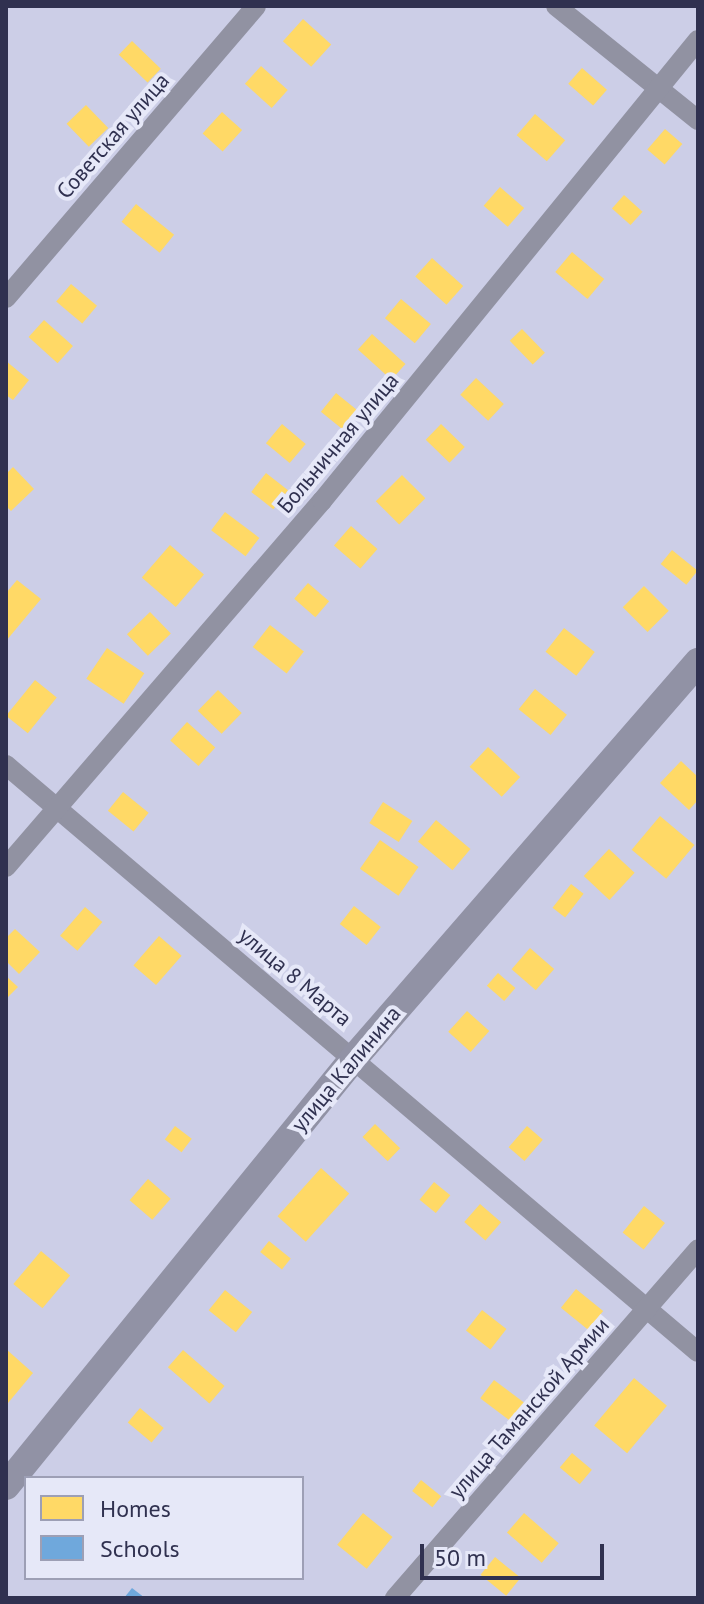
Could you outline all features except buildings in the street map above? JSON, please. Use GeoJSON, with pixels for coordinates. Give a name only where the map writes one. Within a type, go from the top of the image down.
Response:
{"type":"FeatureCollection","features":[{"type":"Feature","properties":{"kind":"street","name":"Советская улица"},"geometry":{"type":"LineString","coordinates":[[6,298],[256,6]]}},
{"type":"Feature","properties":{"kind":"street"},"geometry":{"type":"LineString","coordinates":[[556,6],[698,120]]}},
{"type":"Feature","properties":{"kind":"street","name":"Больничная улица"},"geometry":{"type":"LineString","coordinates":[[6,867],[322,501],[698,40]]}},
{"type":"Feature","properties":{"kind":"street","name":"улица Калинина"},"geometry":{"type":"LineString","coordinates":[[6,1486],[354,1058],[698,662]]}},
{"type":"Feature","properties":{"kind":"street","name":"улица 8 Марта"},"geometry":{"type":"LineString","coordinates":[[6,765],[698,1352]]}},
{"type":"Feature","properties":{"kind":"street","name":"улица Таманской Армии"},"geometry":{"type":"LineString","coordinates":[[395,1598],[698,1249]]}}]}
